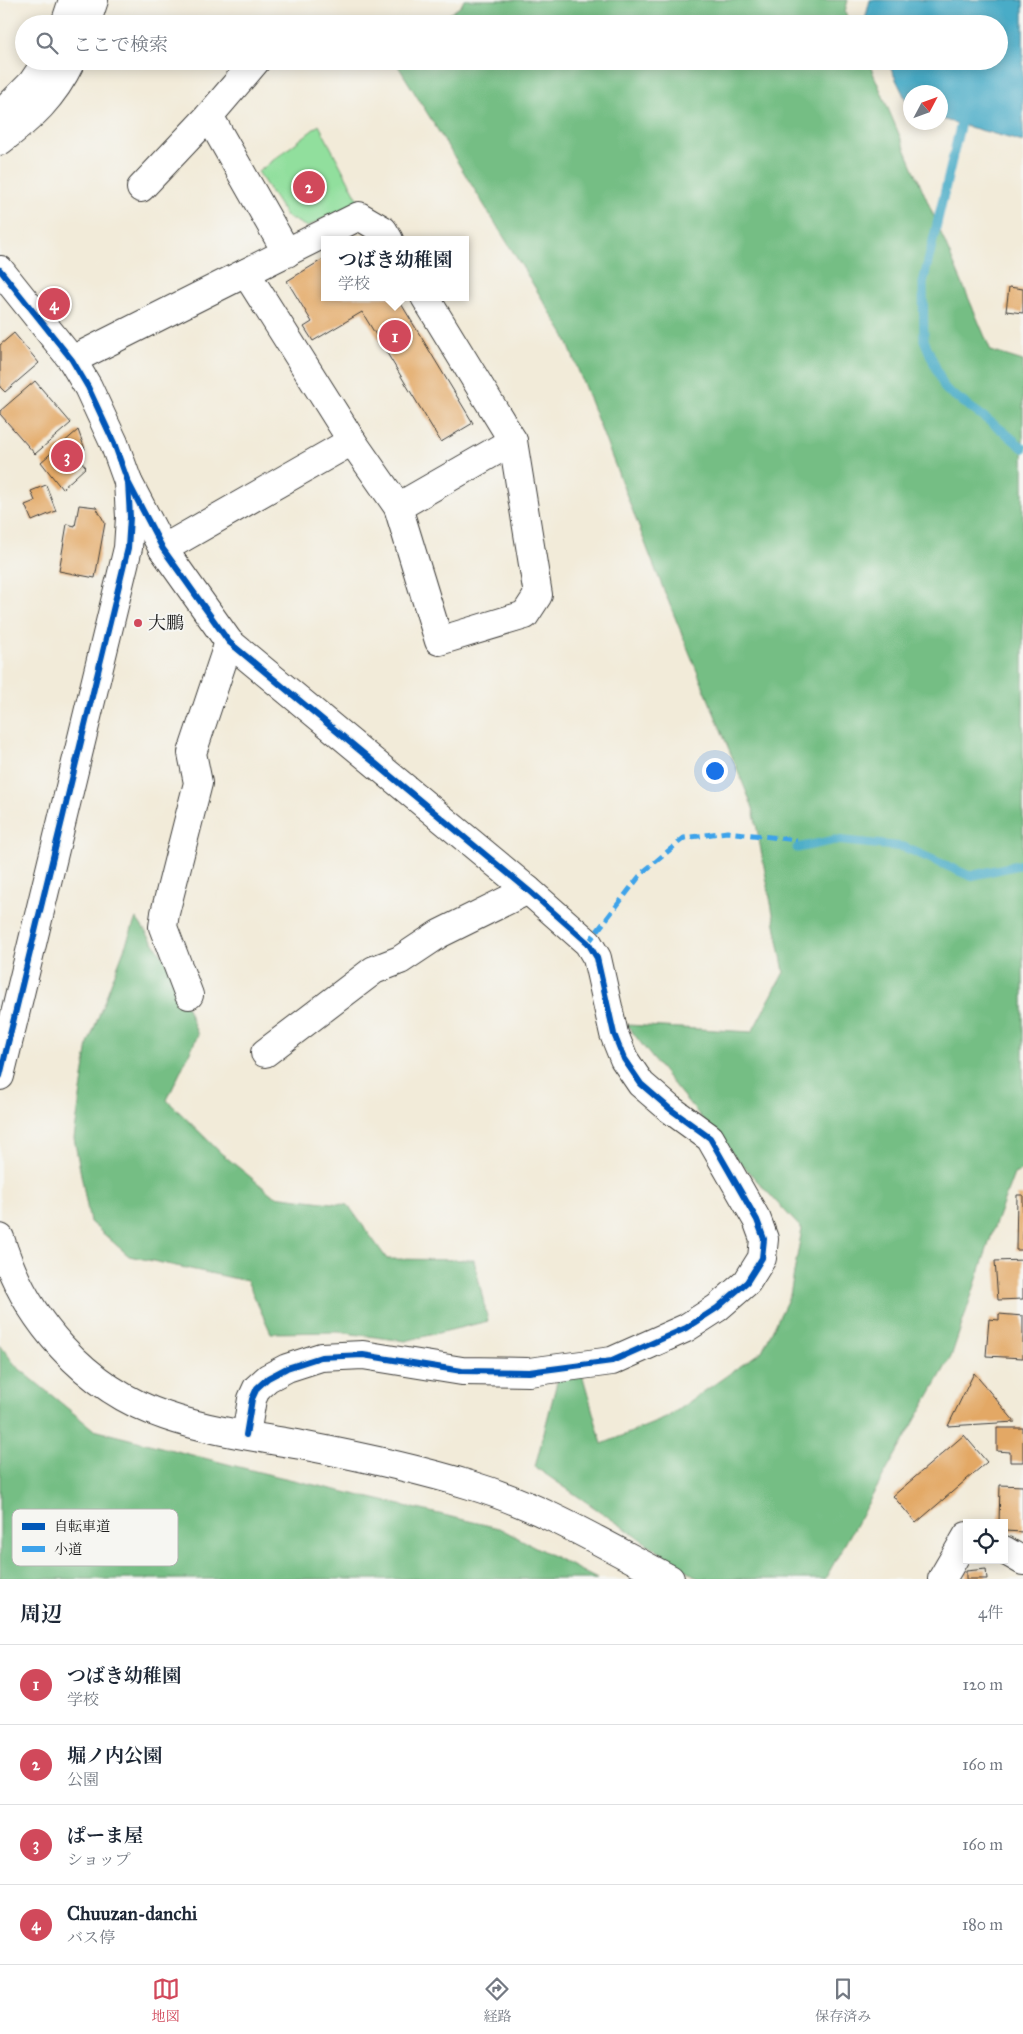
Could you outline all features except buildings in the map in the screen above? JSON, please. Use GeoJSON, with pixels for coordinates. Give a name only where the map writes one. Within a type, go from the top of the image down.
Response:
{"type":"FeatureCollection","features":[{"type":"Feature","properties":{"kind":"street"},"geometry":{"type":"LineString","coordinates":[[68,15],[73,0]]}},
{"type":"Feature","properties":{"kind":"street"},"geometry":{"type":"LineString","coordinates":[[89,15],[94,0]]}},
{"type":"Feature","properties":{"kind":"street"},"geometry":{"type":"LineString","coordinates":[[0,115],[32,83],[41,70]]}},
{"type":"Feature","properties":{"kind":"street"},"geometry":{"type":"LineString","coordinates":[[0,141],[36,112],[54,91],[66,70]]}},
{"type":"Feature","properties":{"kind":"street"},"geometry":{"type":"LineString","coordinates":[[142,188],[209,116],[248,70]]}},
{"type":"Feature","properties":{"kind":"street"},"geometry":{"type":"LineString","coordinates":[[209,116],[287,253]]}},
{"type":"Feature","properties":{"kind":"street"},"geometry":{"type":"LineString","coordinates":[[72,360],[359,216],[383,230],[387,236]]}},
{"type":"Feature","properties":{"kind":"street"},"geometry":{"type":"LineString","coordinates":[[0,270],[72,360],[88,387],[114,443],[128,482],[163,549],[229,642],[528,890],[588,943],[597,958],[614,1034],[624,1059],[641,1084],[670,1109],[710,1138],[757,1220],[764,1240],[762,1258],[747,1282],[717,1308],[686,1328],[612,1361],[529,1372],[471,1371],[407,1363],[364,1355],[321,1357],[287,1368],[268,1378],[256,1388],[252,1399],[246,1435]]}},
{"type":"Feature","properties":{"kind":"street"},"geometry":{"type":"LineString","coordinates":[[246,274],[352,441],[398,507],[439,641],[524,615],[538,595],[513,441],[427,301]]}},
{"type":"Feature","properties":{"kind":"street"},"geometry":{"type":"LineString","coordinates":[[163,549],[352,441]]}},
{"type":"Feature","properties":{"kind":"street"},"geometry":{"type":"LineString","coordinates":[[398,507],[513,441]]}},
{"type":"Feature","properties":{"kind":"street"},"geometry":{"type":"LineString","coordinates":[[0,1076],[128,548],[130,517],[128,482]]}},
{"type":"Feature","properties":{"kind":"street"},"geometry":{"type":"LineString","coordinates":[[189,995],[163,926],[198,783],[192,753],[229,642]]}},
{"type":"Feature","properties":{"kind":"street"},"geometry":{"type":"LineString","coordinates":[[266,1053],[374,970],[400,960],[439,934],[528,890]]}},
{"type":"Feature","properties":{"kind":"street"},"geometry":{"type":"LineString","coordinates":[[0,1238],[17,1282],[44,1328],[91,1375],[112,1390],[164,1415],[201,1426],[390,1462],[472,1485],[516,1500],[546,1514],[670,1579]]}},
{"type":"Feature","properties":{"kind":"street"},"geometry":{"type":"LineString","coordinates":[[942,1579],[963,1543]]}},
{"type":"Feature","properties":{"kind":"street"},"geometry":{"type":"LineString","coordinates":[[1008,1552],[1023,1561]]}},
{"type":"Feature","properties":{"kind":"green space"},"geometry":{"type":"Polygon","coordinates":[[[464,0],[848,0],[845,12],[846,15],[448,15],[461,6],[464,0]]]}},
{"type":"Feature","properties":{"kind":"green space"},"geometry":{"type":"Polygon","coordinates":[[[401,70],[872,70],[991,351],[1023,361],[1023,1170],[1014,1174],[951,1357],[825,1579],[699,1579],[535,1467],[558,1378],[581,1370],[602,1444],[666,1418],[762,1351],[790,1295],[802,1229],[712,1130],[627,1025],[752,1032],[784,972],[753,808],[654,566],[565,336],[401,70]]]}},
{"type":"Feature","properties":{"kind":"green space"},"geometry":{"type":"Polygon","coordinates":[[[319,125],[359,201],[307,227],[286,216],[258,172],[319,125]]]}},
{"type":"Feature","properties":{"kind":"green space"},"geometry":{"type":"Polygon","coordinates":[[[136,918],[170,966],[198,1035],[167,1100],[222,1154],[274,1196],[348,1205],[387,1259],[474,1260],[488,1321],[405,1341],[338,1332],[271,1333],[247,1281],[129,1256],[90,1222],[74,1138],[88,1044],[136,918]]]}},
{"type":"Feature","properties":{"kind":"green space"},"geometry":{"type":"Polygon","coordinates":[[[0,1345],[16,1366],[94,1430],[259,1472],[499,1528],[597,1579],[0,1579],[0,1345]]]}},
{"type":"Feature","properties":{"kind":"water"},"geometry":{"type":"Polygon","coordinates":[[[870,0],[1023,0],[1023,142],[948,121],[948,85],[903,85],[903,94],[891,70],[1008,70],[1008,15],[866,15],[870,0]]]}},
{"type":"Feature","properties":{"kind":"waterway"},"geometry":{"type":"LineString","coordinates":[[963,114],[923,283],[924,340],[945,389],[1023,448]]}},
{"type":"Feature","properties":{"kind":"waterway"},"geometry":{"type":"LineString","coordinates":[[797,848],[835,840],[904,847],[970,876],[1023,864]]}},
{"type":"Feature","properties":{"kind":"marked path"},"geometry":{"type":"LineString","coordinates":[[588,943],[642,873],[684,838],[727,832],[797,840]]}},
{"type":"Feature","properties":{"kind":"cycle path"},"geometry":{"type":"LineString","coordinates":[[0,270],[72,360],[88,387],[114,443],[128,482],[130,517],[128,548],[0,1076]]}},
{"type":"Feature","properties":{"kind":"cycle path"},"geometry":{"type":"LineString","coordinates":[[128,482],[163,549],[229,642],[528,890],[588,943],[597,958],[614,1034],[624,1059],[641,1084],[670,1109],[710,1138],[757,1220],[764,1239],[762,1258],[747,1282],[717,1308],[686,1328],[612,1361],[529,1372],[462,1371],[363,1355],[321,1357],[287,1368],[268,1378],[257,1388],[252,1399],[246,1435]]}},
{"type":"Feature","properties":{"kind":"place","name":"堀ノ内公園"},"geometry":{"type":"Point","coordinates":[309,187]}},
{"type":"Feature","properties":{"kind":"place","name":"Chuuzan-danchi"},"geometry":{"type":"Point","coordinates":[54,304]}},
{"type":"Feature","properties":{"kind":"place","name":"つばき幼稚園"},"geometry":{"type":"Point","coordinates":[395,336]}},
{"type":"Feature","properties":{"kind":"place","name":"ぱーま屋"},"geometry":{"type":"Point","coordinates":[67,456]}},
{"type":"Feature","properties":{"kind":"place","name":"大鵬"},"geometry":{"type":"Point","coordinates":[138,623]}}]}
